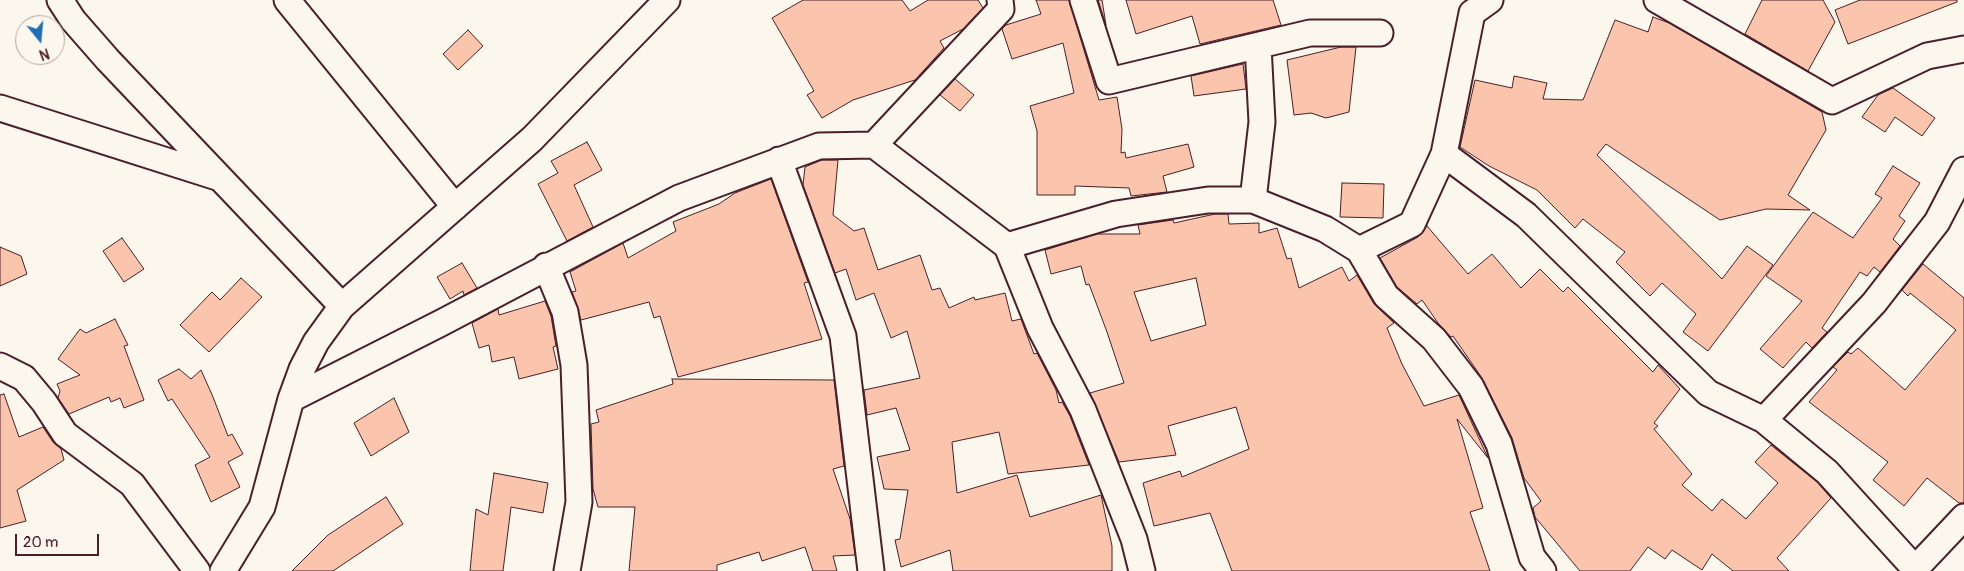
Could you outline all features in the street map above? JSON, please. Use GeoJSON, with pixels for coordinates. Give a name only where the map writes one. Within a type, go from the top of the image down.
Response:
{"type":"FeatureCollection","features":[{"type":"Feature","properties":{"kind":"street"},"geometry":{"type":"LineString","coordinates":[[60,0],[73,20],[91,40],[342,306]]}},
{"type":"Feature","properties":{"kind":"street"},"geometry":{"type":"LineString","coordinates":[[287,0],[455,207]]}},
{"type":"Feature","properties":{"kind":"street"},"geometry":{"type":"LineString","coordinates":[[223,571],[262,507],[290,399],[302,369],[342,306],[532,139],[667,0]]}},
{"type":"Feature","properties":{"kind":"street"},"geometry":{"type":"LineString","coordinates":[[874,145],[1001,9],[1000,0]]}},
{"type":"Feature","properties":{"kind":"street"},"geometry":{"type":"LineString","coordinates":[[1083,0],[1109,81],[1310,33],[1380,33]]}},
{"type":"Feature","properties":{"kind":"street"},"geometry":{"type":"LineString","coordinates":[[1657,0],[1832,101],[1927,56],[1964,49]]}},
{"type":"Feature","properties":{"kind":"street"},"geometry":{"type":"LineString","coordinates":[[1360,250],[1412,224],[1444,154],[1477,4]]}},
{"type":"Feature","properties":{"kind":"street"},"geometry":{"type":"LineString","coordinates":[[1253,200],[1262,122],[1258,46]]}},
{"type":"Feature","properties":{"kind":"street"},"geometry":{"type":"LineString","coordinates":[[0,108],[220,178]]}},
{"type":"Feature","properties":{"kind":"street"},"geometry":{"type":"LineString","coordinates":[[290,399],[441,323],[546,266],[679,198],[819,146],[874,145],[1007,246],[1040,328],[1083,410],[1134,538],[1142,571]]}},
{"type":"Feature","properties":{"kind":"street"},"geometry":{"type":"LineString","coordinates":[[1444,154],[1526,215],[1708,393],[1764,420],[1828,472],[1916,570],[1964,517]]}},
{"type":"Feature","properties":{"kind":"street"},"geometry":{"type":"LineString","coordinates":[[779,160],[843,336],[871,571]]}},
{"type":"Feature","properties":{"kind":"street"},"geometry":{"type":"LineString","coordinates":[[1764,420],[1874,304],[1937,222],[1964,170]]}},
{"type":"Feature","properties":{"kind":"street"},"geometry":{"type":"LineString","coordinates":[[1007,246],[1116,214],[1208,200],[1253,200],[1325,229],[1360,250],[1386,296],[1434,339],[1471,387],[1499,444],[1532,557],[1542,571]]}},
{"type":"Feature","properties":{"kind":"street"},"geometry":{"type":"LineString","coordinates":[[546,266],[565,312],[574,365],[579,502],[567,571]]}},
{"type":"Feature","properties":{"kind":"street"},"geometry":{"type":"LineString","coordinates":[[0,366],[24,378],[44,402],[65,434],[132,484],[197,571]]}},
{"type":"Feature","properties":{"kind":"building"},"geometry":{"type":"Polygon","coordinates":[[[803,0],[902,0],[910,11],[928,0],[978,0],[983,8],[963,29],[940,41],[944,48],[915,80],[853,100],[822,118],[807,95],[814,91],[772,18],[803,0]]]}},
{"type":"Feature","properties":{"kind":"building"},"geometry":{"type":"Polygon","coordinates":[[[1036,0],[1069,0],[1099,100],[1117,97],[1122,129],[1121,153],[1125,152],[1126,158],[1188,144],[1194,167],[1163,176],[1167,192],[1131,196],[1129,188],[1075,186],[1075,195],[1037,195],[1037,131],[1030,106],[1074,93],[1063,43],[1012,59],[1002,29],[1006,25],[1041,14],[1036,0]]]}},
{"type":"Feature","properties":{"kind":"building"},"geometry":{"type":"Polygon","coordinates":[[[1098,0],[1102,0],[1106,25],[1098,0]]]}},
{"type":"Feature","properties":{"kind":"building"},"geometry":{"type":"Polygon","coordinates":[[[1126,0],[1273,0],[1281,25],[1200,44],[1192,16],[1136,34],[1126,0]]]}},
{"type":"Feature","properties":{"kind":"building"},"geometry":{"type":"Polygon","coordinates":[[[1762,0],[1823,0],[1835,22],[1808,71],[1745,34],[1762,0]]]}},
{"type":"Feature","properties":{"kind":"building"},"geometry":{"type":"Polygon","coordinates":[[[1860,0],[1957,0],[1957,2],[1848,44],[1835,10],[1860,0]]]}},
{"type":"Feature","properties":{"kind":"building"},"geometry":{"type":"Polygon","coordinates":[[[1653,17],[1669,23],[1822,112],[1826,130],[1788,195],[1810,210],[1766,209],[1720,220],[1606,144],[1597,155],[1722,279],[1747,246],[1773,265],[1708,351],[1683,332],[1696,314],[1662,283],[1650,296],[1616,262],[1625,252],[1583,219],[1575,228],[1537,190],[1489,166],[1460,147],[1475,80],[1512,88],[1514,76],[1547,83],[1543,99],[1583,100],[1615,20],[1648,32],[1653,17]]]}},
{"type":"Feature","properties":{"kind":"building"},"geometry":{"type":"Polygon","coordinates":[[[468,30],[483,46],[458,70],[443,54],[468,30]]]}},
{"type":"Feature","properties":{"kind":"building"},"geometry":{"type":"Polygon","coordinates":[[[1341,47],[1356,47],[1349,112],[1326,118],[1311,113],[1294,115],[1287,60],[1341,47]]]}},
{"type":"Feature","properties":{"kind":"building"},"geometry":{"type":"Polygon","coordinates":[[[1243,64],[1246,89],[1194,96],[1191,76],[1243,64]]]}},
{"type":"Feature","properties":{"kind":"building"},"geometry":{"type":"Polygon","coordinates":[[[955,79],[974,95],[960,111],[940,95],[955,79]]]}},
{"type":"Feature","properties":{"kind":"building"},"geometry":{"type":"Polygon","coordinates":[[[1893,88],[1935,118],[1922,136],[1895,117],[1885,132],[1862,117],[1878,95],[1893,88]]]}},
{"type":"Feature","properties":{"kind":"building"},"geometry":{"type":"Polygon","coordinates":[[[587,142],[602,170],[574,185],[593,227],[567,241],[538,184],[558,173],[551,161],[587,142]]]}},
{"type":"Feature","properties":{"kind":"building"},"geometry":{"type":"Polygon","coordinates":[[[822,160],[838,160],[833,215],[854,231],[864,228],[878,270],[920,255],[932,290],[940,288],[949,308],[974,297],[975,300],[1005,293],[1012,321],[1021,319],[1034,354],[1037,353],[1056,390],[1059,403],[1062,402],[1070,416],[1089,465],[1008,474],[999,432],[952,442],[957,493],[1017,475],[1030,517],[1101,495],[1112,546],[1112,571],[953,571],[950,550],[901,567],[895,540],[900,539],[908,490],[884,489],[877,457],[910,450],[896,408],[867,415],[864,390],[920,378],[907,331],[891,338],[874,293],[856,300],[846,269],[835,273],[803,185],[805,167],[822,160]]]}},
{"type":"Feature","properties":{"kind":"building"},"geometry":{"type":"Polygon","coordinates":[[[1893,166],[1920,183],[1899,216],[1905,221],[1893,239],[1900,246],[1880,272],[1874,267],[1867,276],[1860,272],[1822,328],[1827,332],[1812,348],[1806,342],[1783,368],[1760,349],[1802,301],[1766,276],[1813,212],[1853,238],[1882,198],[1875,194],[1893,166]]]}},
{"type":"Feature","properties":{"kind":"building"},"geometry":{"type":"Polygon","coordinates":[[[771,179],[808,282],[804,283],[822,339],[678,377],[660,316],[654,318],[649,302],[581,320],[572,292],[576,291],[570,272],[623,243],[628,258],[676,231],[673,222],[719,204],[735,193],[771,179]]]}},
{"type":"Feature","properties":{"kind":"building"},"geometry":{"type":"Polygon","coordinates":[[[1342,183],[1384,184],[1383,218],[1340,217],[1342,183]]]}},
{"type":"Feature","properties":{"kind":"building"},"geometry":{"type":"Polygon","coordinates":[[[1215,214],[1228,214],[1229,224],[1259,223],[1259,233],[1277,228],[1287,259],[1291,258],[1299,288],[1342,267],[1349,281],[1357,275],[1374,304],[1394,323],[1387,328],[1402,364],[1424,406],[1459,395],[1488,458],[1457,419],[1483,508],[1470,512],[1490,571],[1232,571],[1210,513],[1154,526],[1143,483],[1180,471],[1182,477],[1249,449],[1236,407],[1168,426],[1176,455],[1119,462],[1090,393],[1124,383],[1107,332],[1089,284],[1086,285],[1081,266],[1051,274],[1045,250],[1097,234],[1140,234],[1138,225],[1173,220],[1174,223],[1215,214]],[[1196,278],[1134,292],[1151,341],[1206,325],[1196,278]]]}},
{"type":"Feature","properties":{"kind":"building"},"geometry":{"type":"Polygon","coordinates":[[[1427,226],[1468,274],[1492,254],[1521,288],[1540,269],[1563,292],[1568,287],[1653,372],[1658,365],[1680,389],[1654,423],[1658,426],[1654,429],[1692,474],[1682,485],[1712,511],[1722,499],[1746,519],[1778,483],[1755,462],[1771,445],[1817,482],[1831,498],[1777,558],[1789,571],[1733,571],[1712,554],[1702,570],[1672,550],[1665,559],[1648,547],[1630,571],[1580,571],[1535,517],[1533,508],[1541,501],[1524,478],[1512,438],[1482,378],[1453,336],[1451,337],[1438,323],[1422,300],[1417,304],[1397,287],[1380,258],[1418,237],[1427,226]]]}},
{"type":"Feature","properties":{"kind":"building"},"geometry":{"type":"Polygon","coordinates":[[[122,238],[144,269],[124,282],[103,251],[122,238]]]}},
{"type":"Feature","properties":{"kind":"building"},"geometry":{"type":"Polygon","coordinates":[[[0,247],[21,256],[27,274],[0,286],[0,247]]]}},
{"type":"Feature","properties":{"kind":"building"},"geometry":{"type":"Polygon","coordinates":[[[462,263],[477,288],[464,295],[463,291],[450,299],[437,277],[462,263]]]}},
{"type":"Feature","properties":{"kind":"building"},"geometry":{"type":"Polygon","coordinates":[[[1923,264],[1964,298],[1964,503],[1959,503],[1927,478],[1904,506],[1873,480],[1888,462],[1809,402],[1837,370],[1833,367],[1848,352],[1851,354],[1858,348],[1905,390],[1956,330],[1910,293],[1908,296],[1902,290],[1923,264]]]}},
{"type":"Feature","properties":{"kind":"building"},"geometry":{"type":"Polygon","coordinates":[[[241,278],[262,297],[209,352],[180,325],[212,292],[220,300],[241,278]]]}},
{"type":"Feature","properties":{"kind":"building"},"geometry":{"type":"Polygon","coordinates":[[[545,301],[551,316],[556,346],[553,347],[558,369],[519,379],[514,357],[492,362],[489,345],[479,348],[472,323],[498,309],[499,315],[545,301]]]}},
{"type":"Feature","properties":{"kind":"building"},"geometry":{"type":"Polygon","coordinates":[[[115,319],[128,345],[124,346],[144,400],[124,408],[120,398],[111,402],[109,397],[69,414],[58,398],[60,391],[57,384],[80,375],[58,359],[80,329],[86,333],[115,319]]]}},
{"type":"Feature","properties":{"kind":"building"},"geometry":{"type":"Polygon","coordinates":[[[179,369],[191,379],[201,370],[228,436],[232,434],[243,454],[228,462],[240,487],[211,502],[195,465],[210,457],[172,399],[168,401],[158,380],[179,369]]]}},
{"type":"Feature","properties":{"kind":"building"},"geometry":{"type":"Polygon","coordinates":[[[672,379],[834,380],[844,466],[833,469],[850,519],[855,555],[833,556],[837,571],[813,571],[805,547],[762,561],[759,552],[717,565],[717,571],[629,571],[635,507],[598,507],[593,489],[591,424],[599,422],[596,410],[673,384],[672,379]]]}},
{"type":"Feature","properties":{"kind":"building"},"geometry":{"type":"Polygon","coordinates":[[[4,394],[19,437],[43,427],[53,442],[61,449],[64,460],[17,490],[26,521],[0,528],[0,395],[4,394]]]}},
{"type":"Feature","properties":{"kind":"building"},"geometry":{"type":"Polygon","coordinates":[[[394,398],[409,432],[371,456],[354,423],[394,398]]]}},
{"type":"Feature","properties":{"kind":"building"},"geometry":{"type":"Polygon","coordinates":[[[494,473],[548,483],[543,513],[511,507],[503,571],[470,571],[476,509],[488,515],[494,473]]]}},
{"type":"Feature","properties":{"kind":"building"},"geometry":{"type":"Polygon","coordinates":[[[386,497],[403,524],[333,571],[292,571],[328,535],[386,497]]]}}]}
